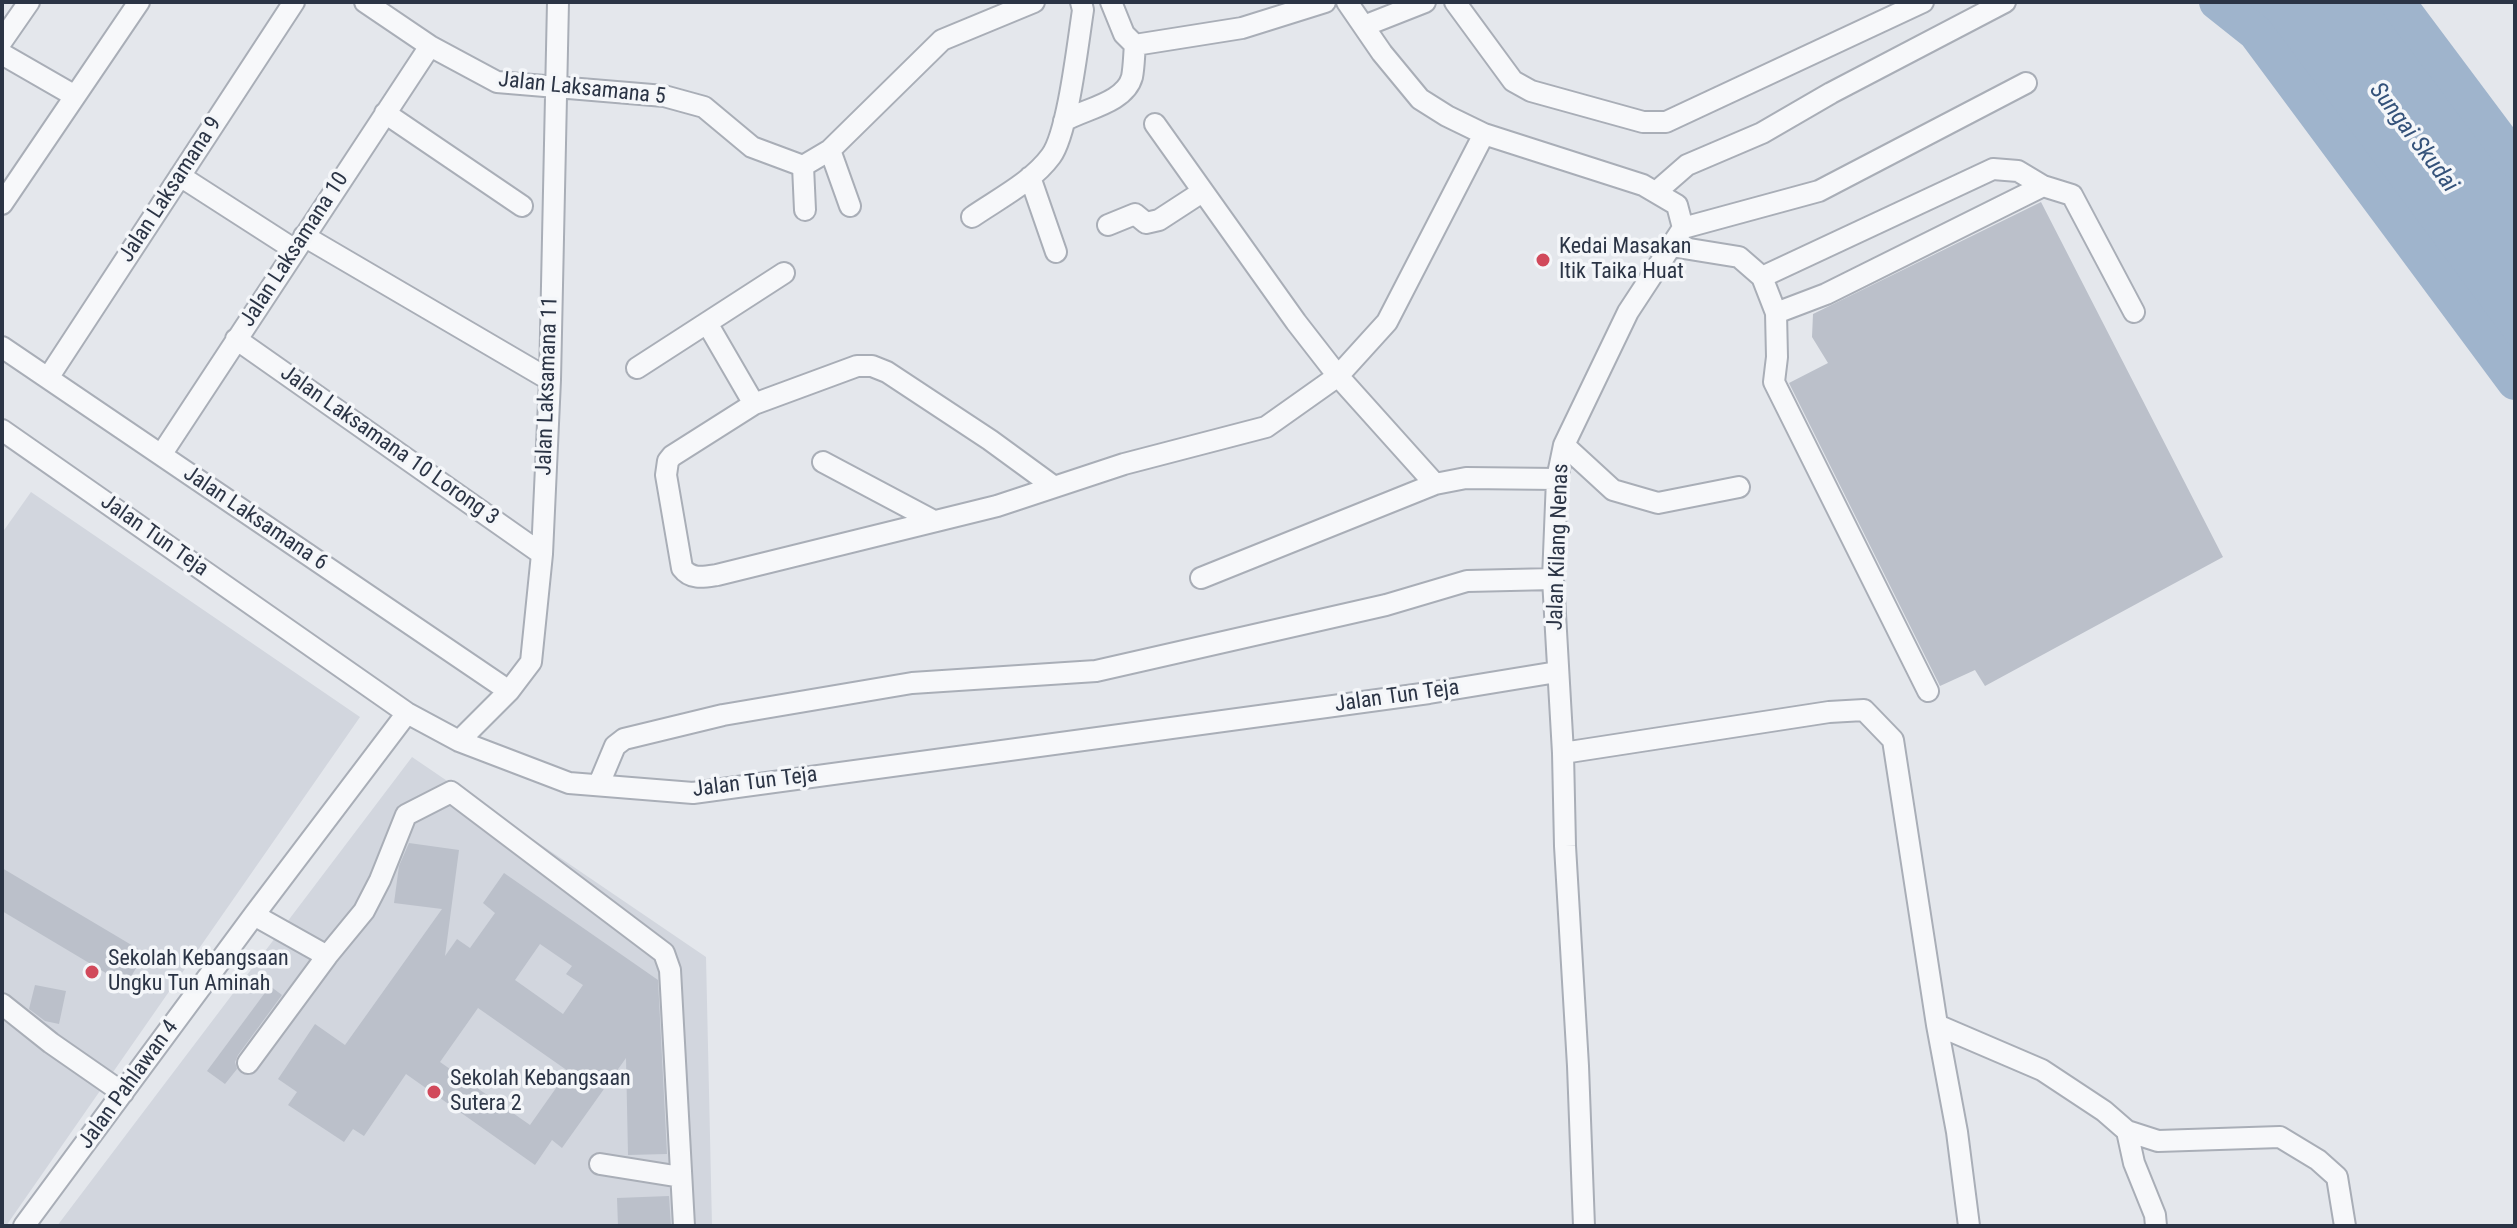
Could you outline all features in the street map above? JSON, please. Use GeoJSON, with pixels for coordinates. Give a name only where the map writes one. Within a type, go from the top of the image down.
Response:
{"type":"FeatureCollection","features":[{"type":"Feature","properties":{"kind":"street"},"geometry":{"type":"LineString","coordinates":[[2,41],[29,2]]}},
{"type":"Feature","properties":{"kind":"street"},"geometry":{"type":"LineString","coordinates":[[2,204],[139,2]]}},
{"type":"Feature","properties":{"kind":"street","name":"Jalan Laksamana 9"},"geometry":{"type":"LineString","coordinates":[[48,378],[294,2]]}},
{"type":"Feature","properties":{"kind":"street","name":"Jalan Laksamana 5"},"geometry":{"type":"LineString","coordinates":[[365,2],[430,46],[497,82],[664,96],[704,107],[752,147],[803,166]]}},
{"type":"Feature","properties":{"kind":"street","name":"Jalan Laksamana 11"},"geometry":{"type":"LineString","coordinates":[[459,741],[509,691],[531,662],[542,554],[550,380],[558,2]]}},
{"type":"Feature","properties":{"kind":"street"},"geometry":{"type":"LineString","coordinates":[[805,210],[803,166],[830,150],[942,40],[1034,2]]}},
{"type":"Feature","properties":{"kind":"street"},"geometry":{"type":"LineString","coordinates":[[972,217],[1030,177],[1053,154],[1064,121],[1083,10],[1081,2]]}},
{"type":"Feature","properties":{"kind":"street"},"geometry":{"type":"LineString","coordinates":[[1111,2],[1124,34],[1135,45]]}},
{"type":"Feature","properties":{"kind":"street"},"geometry":{"type":"LineString","coordinates":[[1135,45],[1242,28],[1325,2]]}},
{"type":"Feature","properties":{"kind":"street"},"geometry":{"type":"LineString","coordinates":[[1347,2],[1382,53],[1420,99],[1484,134],[1643,185],[1677,205],[1683,228],[1819,191],[2026,83]]}},
{"type":"Feature","properties":{"kind":"street"},"geometry":{"type":"LineString","coordinates":[[1364,26],[1425,2]]}},
{"type":"Feature","properties":{"kind":"street"},"geometry":{"type":"LineString","coordinates":[[1455,2],[1513,81],[1531,91],[1643,122],[1666,122],[1923,2]]}},
{"type":"Feature","properties":{"kind":"street"},"geometry":{"type":"LineString","coordinates":[[1656,192],[1687,165],[1762,133],[1831,93],[2005,2]]}},
{"type":"Feature","properties":{"kind":"street"},"geometry":{"type":"LineString","coordinates":[[1064,121],[1124,91],[1132,77],[1135,45]]}},
{"type":"Feature","properties":{"kind":"street","name":"Jalan Laksamana 10"},"geometry":{"type":"LineString","coordinates":[[161,455],[430,46]]}},
{"type":"Feature","properties":{"kind":"street"},"geometry":{"type":"LineString","coordinates":[[2,54],[75,96]]}},
{"type":"Feature","properties":{"kind":"street"},"geometry":{"type":"LineString","coordinates":[[385,113],[522,206]]}},
{"type":"Feature","properties":{"kind":"street"},"geometry":{"type":"LineString","coordinates":[[1155,124],[1296,322],[1338,376],[1435,484]]}},
{"type":"Feature","properties":{"kind":"street"},"geometry":{"type":"LineString","coordinates":[[1053,486],[990,440],[887,372],[872,366],[845,369],[754,404],[672,456],[668,461],[666,485],[680,563],[688,575],[697,577],[717,575],[997,506],[1124,464],[1266,427],[1338,376],[1387,322],[1484,134]]}},
{"type":"Feature","properties":{"kind":"street"},"geometry":{"type":"LineString","coordinates":[[830,150],[850,206]]}},
{"type":"Feature","properties":{"kind":"street"},"geometry":{"type":"LineString","coordinates":[[1762,277],[1993,169],[2018,171],[2043,186],[2072,195],[2134,312]]}},
{"type":"Feature","properties":{"kind":"street"},"geometry":{"type":"LineString","coordinates":[[180,176],[550,380]]}},
{"type":"Feature","properties":{"kind":"street"},"geometry":{"type":"LineString","coordinates":[[1030,177],[1056,252]]}},
{"type":"Feature","properties":{"kind":"street"},"geometry":{"type":"LineString","coordinates":[[1776,313],[1826,294],[2043,186]]}},
{"type":"Feature","properties":{"kind":"street"},"geometry":{"type":"LineString","coordinates":[[1108,225],[1135,214],[1146,223],[1159,220],[1202,192]]}},
{"type":"Feature","properties":{"kind":"street","name":"Jalan Kilang Nenas"},"geometry":{"type":"LineString","coordinates":[[1584,1226],[1553,579],[1557,479],[1564,445],[1628,312],[1683,228]]}},
{"type":"Feature","properties":{"kind":"street"},"geometry":{"type":"LineString","coordinates":[[1671,246],[1739,257],[1762,277],[1776,313],[1774,382],[1928,691]]}},
{"type":"Feature","properties":{"kind":"street"},"geometry":{"type":"LineString","coordinates":[[637,368],[784,273]]}},
{"type":"Feature","properties":{"kind":"street"},"geometry":{"type":"LineString","coordinates":[[707,323],[754,404]]}},
{"type":"Feature","properties":{"kind":"street","name":"Jalan Laksamana 10 Lorong 3"},"geometry":{"type":"LineString","coordinates":[[236,339],[542,554]]}},
{"type":"Feature","properties":{"kind":"street","name":"Jalan Laksamana 6"},"geometry":{"type":"LineString","coordinates":[[2,347],[509,691]]}},
{"type":"Feature","properties":{"kind":"street","name":"Jalan Tun Teja"},"geometry":{"type":"LineString","coordinates":[[2,430],[407,713],[459,741],[569,783],[693,793],[1429,693],[1557,672]]}},
{"type":"Feature","properties":{"kind":"street"},"geometry":{"type":"LineString","coordinates":[[1564,445],[1613,490],[1658,503],[1739,487]]}},
{"type":"Feature","properties":{"kind":"street"},"geometry":{"type":"LineString","coordinates":[[823,462],[934,521]]}},
{"type":"Feature","properties":{"kind":"street"},"geometry":{"type":"LineString","coordinates":[[1201,578],[1435,484],[1466,478],[1557,479]]}},
{"type":"Feature","properties":{"kind":"street"},"geometry":{"type":"LineString","coordinates":[[599,784],[615,746],[624,739],[723,715],[912,683],[1096,671],[1386,605],[1467,581],[1553,579]]}},
{"type":"Feature","properties":{"kind":"street"},"geometry":{"type":"LineString","coordinates":[[1563,753],[1829,712],[1864,710],[1893,740],[1937,1025],[1957,1132],[1969,1226]]}},
{"type":"Feature","properties":{"kind":"street","name":"Jalan Pahlawan 4"},"geometry":{"type":"LineString","coordinates":[[24,1226],[407,713]]}},
{"type":"Feature","properties":{"kind":"street"},"geometry":{"type":"LineString","coordinates":[[248,1063],[364,911],[406,815],[451,792],[664,953],[670,970],[684,1226]]}},
{"type":"Feature","properties":{"kind":"street"},"geometry":{"type":"LineString","coordinates":[[254,915],[327,956]]}},
{"type":"Feature","properties":{"kind":"street"},"geometry":{"type":"LineString","coordinates":[[2,1004],[123,1093]]}},
{"type":"Feature","properties":{"kind":"street"},"geometry":{"type":"LineString","coordinates":[[1937,1025],[2042,1070],[2104,1111],[2127,1131],[2158,1141],[2280,1137],[2318,1160],[2337,1177],[2345,1226]]}},
{"type":"Feature","properties":{"kind":"street"},"geometry":{"type":"LineString","coordinates":[[2127,1131],[2134,1163],[2155,1215],[2156,1226]]}},
{"type":"Feature","properties":{"kind":"street"},"geometry":{"type":"LineString","coordinates":[[600,1164],[681,1177]]}},
{"type":"Feature","properties":{"kind":"shaded area","name":"Sekolah Kebangsaan Ungku Tun Aminah"},"geometry":{"type":"Polygon","coordinates":[[[31,492],[360,717],[6,1226],[2,1226],[2,533],[31,492]]]}},
{"type":"Feature","properties":{"kind":"shaded area","name":"Sekolah Kebangsaan Sutera 2"},"geometry":{"type":"Polygon","coordinates":[[[412,757],[706,957],[712,1226],[57,1226],[412,757]]]}},
{"type":"Feature","properties":{"kind":"water","name":"Sungai Skudai"},"geometry":{"type":"Polygon","coordinates":[[[2217,2],[2397,2],[2515,160],[2515,382],[2256,33],[2217,2]]]}},
{"type":"Feature","properties":{"kind":"building"},"geometry":{"type":"Polygon","coordinates":[[[2041,202],[2223,557],[1985,686],[1975,670],[1940,686],[1789,383],[1828,363],[1812,337],[1813,314],[2041,202]]]}},
{"type":"Feature","properties":{"kind":"building"},"geometry":{"type":"Polygon","coordinates":[[[409,843],[459,850],[445,956],[457,939],[470,948],[495,913],[483,903],[504,873],[658,980],[667,1154],[628,1155],[626,1058],[562,1148],[552,1140],[535,1165],[406,1074],[364,1136],[353,1129],[344,1142],[288,1105],[297,1092],[278,1079],[315,1024],[345,1045],[442,909],[394,903],[399,866],[409,843]],[[540,944],[515,980],[563,1014],[583,985],[566,974],[572,966],[540,944]],[[478,1008],[440,1062],[530,1125],[568,1071],[478,1008]]]}},
{"type":"Feature","properties":{"kind":"building"},"geometry":{"type":"Polygon","coordinates":[[[2,868],[145,953],[126,985],[2,911],[2,868]]]}},
{"type":"Feature","properties":{"kind":"building"},"geometry":{"type":"Polygon","coordinates":[[[35,985],[66,991],[59,1024],[45,1021],[29,1009],[35,985]]]}},
{"type":"Feature","properties":{"kind":"building"},"geometry":{"type":"Polygon","coordinates":[[[270,986],[282,995],[238,1055],[235,1062],[237,1069],[225,1084],[207,1071],[270,986]]]}},
{"type":"Feature","properties":{"kind":"building"},"geometry":{"type":"Polygon","coordinates":[[[669,1196],[671,1226],[618,1226],[617,1198],[669,1196]]]}},
{"type":"Feature","properties":{"kind":"waterway"},"geometry":{"type":"LineString","coordinates":[[2217,2],[2256,33],[2515,382]]}},
{"type":"Feature","properties":{"kind":"waterway"},"geometry":{"type":"LineString","coordinates":[[2397,2],[2515,160]]}},
{"type":"Feature","properties":{"kind":"place","name":"Kedai Masakan Itik Taika Huat"},"geometry":{"type":"Point","coordinates":[1543,260]}},
{"type":"Feature","properties":{"kind":"place","name":"Sekolah Kebangsaan Ungku Tun Aminah"},"geometry":{"type":"Point","coordinates":[92,972]}},
{"type":"Feature","properties":{"kind":"place","name":"Sekolah Kebangsaan Sutera 2"},"geometry":{"type":"Point","coordinates":[434,1092]}}]}
